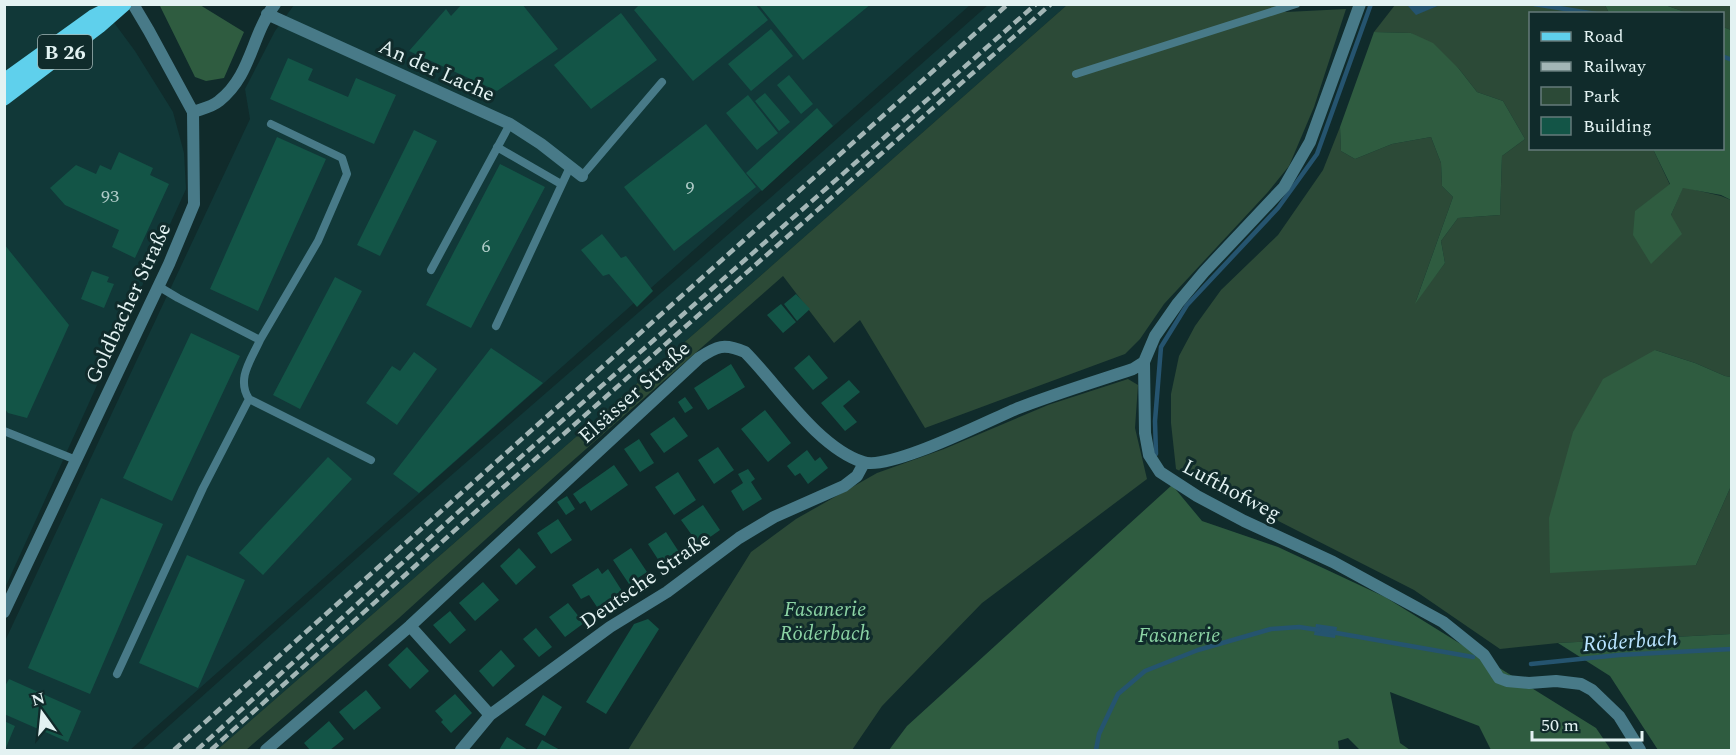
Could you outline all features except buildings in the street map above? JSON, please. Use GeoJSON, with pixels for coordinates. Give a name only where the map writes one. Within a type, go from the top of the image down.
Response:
{"type":"FeatureCollection","features":[{"type":"Feature","properties":{"kind":"main road","name":"B 26"},"geometry":{"type":"LineString","coordinates":[[4,81],[93,17],[119,4]]}},
{"type":"Feature","properties":{"kind":"main road","name":"B 26"},"geometry":{"type":"LineString","coordinates":[[4,98],[99,26],[124,4]]}},
{"type":"Feature","properties":{"kind":"street","name":"Goldbacher Straße"},"geometry":{"type":"LineString","coordinates":[[6,606],[158,286],[194,204],[193,112],[133,4]]}},
{"type":"Feature","properties":{"kind":"street","name":"Lufthofweg"},"geometry":{"type":"LineString","coordinates":[[1360,4],[1310,142],[1300,162],[1284,187],[1204,272],[1155,336],[1144,362],[1145,433],[1149,455],[1160,472],[1215,506],[1333,561],[1443,622],[1484,655],[1499,678],[1518,682],[1557,681],[1581,684],[1592,690],[1618,716],[1640,750]]}},
{"type":"Feature","properties":{"kind":"street","name":"An der Lache"},"geometry":{"type":"LineString","coordinates":[[193,112],[218,102],[242,76],[271,9],[510,124],[541,144],[582,176]]}},
{"type":"Feature","properties":{"kind":"street","name":"Elsässer Straße"},"geometry":{"type":"LineString","coordinates":[[266,750],[410,626],[699,358],[713,349],[732,346],[745,352],[815,429],[836,448],[864,463]]}},
{"type":"Feature","properties":{"kind":"street"},"geometry":{"type":"LineString","coordinates":[[864,463],[878,464],[920,450],[1018,409],[1132,369],[1144,362]]}},
{"type":"Feature","properties":{"kind":"street","name":"Deutsche Straße"},"geometry":{"type":"LineString","coordinates":[[461,750],[490,715],[610,627],[667,592],[739,538],[774,517],[844,486],[857,476],[864,463]]}},
{"type":"Feature","properties":{"kind":"street"},"geometry":{"type":"LineString","coordinates":[[410,626],[490,715]]}},
{"type":"Feature","properties":{"kind":"lane"},"geometry":{"type":"LineString","coordinates":[[1076,74],[1296,4]]}},
{"type":"Feature","properties":{"kind":"lane"},"geometry":{"type":"LineString","coordinates":[[582,176],[662,82]]}},
{"type":"Feature","properties":{"kind":"lane"},"geometry":{"type":"LineString","coordinates":[[271,124],[342,158],[347,174],[318,241],[260,340],[243,377],[243,390],[249,399],[371,459]]}},
{"type":"Feature","properties":{"kind":"lane"},"geometry":{"type":"LineString","coordinates":[[431,270],[510,124]]}},
{"type":"Feature","properties":{"kind":"lane"},"geometry":{"type":"LineString","coordinates":[[497,147],[561,184]]}},
{"type":"Feature","properties":{"kind":"lane"},"geometry":{"type":"LineString","coordinates":[[496,326],[570,166]]}},
{"type":"Feature","properties":{"kind":"lane"},"geometry":{"type":"LineString","coordinates":[[158,286],[260,340]]}},
{"type":"Feature","properties":{"kind":"lane"},"geometry":{"type":"LineString","coordinates":[[117,674],[203,488],[249,399]]}},
{"type":"Feature","properties":{"kind":"lane"},"geometry":{"type":"LineString","coordinates":[[4,431],[76,460]]}},
{"type":"Feature","properties":{"kind":"shaded area"},"geometry":{"type":"Polygon","coordinates":[[[5,5],[101,5],[135,51],[173,112],[184,153],[186,189],[5,588],[5,5]]]}},
{"type":"Feature","properties":{"kind":"shaded area"},"geometry":{"type":"Polygon","coordinates":[[[294,5],[970,5],[130,750],[5,750],[5,641],[250,119],[245,89],[275,31],[294,5]]]}},
{"type":"Feature","properties":{"kind":"shaded area"},"geometry":{"type":"Polygon","coordinates":[[[988,5],[1067,5],[217,750],[142,750],[385,533],[988,5]]]}},
{"type":"Feature","properties":{"kind":"shaded area"},"geometry":{"type":"Polygon","coordinates":[[[1407,5],[1440,5],[1416,15],[1407,5]]]}},
{"type":"Feature","properties":{"kind":"shaded area"},"geometry":{"type":"Polygon","coordinates":[[[1316,624],[1337,627],[1335,638],[1314,635],[1316,624]]]}},
{"type":"Feature","properties":{"kind":"green space"},"geometry":{"type":"Polygon","coordinates":[[[1284,4],[1280,7],[1286,12],[1346,9],[1314,107],[1289,166],[1268,192],[1164,304],[1140,339],[1125,354],[925,428],[860,320],[834,343],[783,276],[561,471],[399,618],[246,750],[217,750],[1067,5],[1284,4]]]}},
{"type":"Feature","properties":{"kind":"green space"},"geometry":{"type":"Polygon","coordinates":[[[200,5],[244,32],[224,78],[206,81],[195,77],[160,6],[200,5]]]}},
{"type":"Feature","properties":{"kind":"green space"},"geometry":{"type":"Polygon","coordinates":[[[1395,5],[1407,5],[1416,14],[1440,5],[1605,5],[1608,12],[1529,12],[1529,150],[1653,150],[1670,185],[1636,211],[1671,215],[1683,187],[1731,200],[1731,377],[1655,350],[1696,565],[1731,486],[1731,634],[1558,643],[1500,649],[1414,590],[1176,469],[1171,423],[1171,394],[1179,356],[1195,326],[1221,290],[1278,235],[1323,170],[1340,127],[1341,151],[1355,159],[1392,144],[1431,137],[1441,163],[1442,186],[1453,197],[1416,301],[1445,263],[1441,241],[1458,218],[1500,215],[1502,156],[1525,139],[1503,101],[1477,92],[1459,69],[1411,33],[1374,32],[1395,5]]]}},
{"type":"Feature","properties":{"kind":"green space"},"geometry":{"type":"Polygon","coordinates":[[[1605,5],[1665,5],[1685,12],[1608,12],[1605,5]]]}},
{"type":"Feature","properties":{"kind":"green space"},"geometry":{"type":"Polygon","coordinates":[[[1665,5],[1731,5],[1731,30],[1724,27],[1724,12],[1685,12],[1665,5]]]}},
{"type":"Feature","properties":{"kind":"green space"},"geometry":{"type":"Polygon","coordinates":[[[1724,27],[1731,30],[1731,200],[1721,195],[1683,188],[1671,215],[1682,234],[1651,264],[1633,235],[1635,211],[1670,184],[1653,150],[1724,150],[1724,27]]]}},
{"type":"Feature","properties":{"kind":"green space"},"geometry":{"type":"Polygon","coordinates":[[[1374,32],[1411,33],[1433,43],[1459,69],[1477,92],[1503,101],[1525,139],[1502,156],[1500,215],[1458,218],[1441,241],[1445,263],[1415,304],[1453,197],[1442,186],[1441,163],[1431,137],[1392,144],[1355,159],[1341,151],[1340,127],[1374,32]]]}},
{"type":"Feature","properties":{"kind":"green space"},"geometry":{"type":"Polygon","coordinates":[[[1655,350],[1731,377],[1731,486],[1696,565],[1550,573],[1549,518],[1573,432],[1603,379],[1655,350]]]}},
{"type":"Feature","properties":{"kind":"green space","name":"Fasanerie Röderbach"},"geometry":{"type":"Polygon","coordinates":[[[1128,379],[1138,385],[1135,428],[1147,479],[982,603],[882,706],[852,750],[628,750],[751,552],[796,519],[877,473],[944,449],[1048,405],[1128,379]]]}},
{"type":"Feature","properties":{"kind":"green space","name":"Fasanerie"},"geometry":{"type":"Polygon","coordinates":[[[1172,485],[1202,521],[1278,547],[1385,597],[1596,728],[1611,750],[1491,750],[1479,726],[1390,692],[1400,743],[1410,750],[1360,750],[1348,738],[1338,741],[1339,750],[889,750],[907,726],[1172,485]]]}},
{"type":"Feature","properties":{"kind":"green space"},"geometry":{"type":"Polygon","coordinates":[[[1731,634],[1731,750],[1658,750],[1610,676],[1558,643],[1731,634]]]}},
{"type":"Feature","properties":{"kind":"waterway"},"geometry":{"type":"LineString","coordinates":[[1156,454],[1155,421],[1161,347],[1187,305],[1278,208],[1317,154],[1371,4]]}},
{"type":"Feature","properties":{"kind":"waterway"},"geometry":{"type":"LineString","coordinates":[[1534,4],[1584,12]]}},
{"type":"Feature","properties":{"kind":"waterway"},"geometry":{"type":"LineString","coordinates":[[1724,57],[1732,60]]}},
{"type":"Feature","properties":{"kind":"waterway"},"geometry":{"type":"LineString","coordinates":[[1096,750],[1099,734],[1118,694],[1145,671],[1198,650],[1271,629],[1299,627],[1319,630]]}},
{"type":"Feature","properties":{"kind":"waterway"},"geometry":{"type":"LineString","coordinates":[[1331,632],[1473,657]]}},
{"type":"Feature","properties":{"kind":"waterway","name":"Röderbach"},"geometry":{"type":"LineString","coordinates":[[1531,664],[1619,655],[1732,649]]}},
{"type":"Feature","properties":{"kind":"railway"},"geometry":{"type":"LineString","coordinates":[[174,750],[1008,4]]}},
{"type":"Feature","properties":{"kind":"railway"},"geometry":{"type":"LineString","coordinates":[[197,750],[456,514],[1036,4]]}},
{"type":"Feature","properties":{"kind":"railway"},"geometry":{"type":"LineString","coordinates":[[211,750],[464,522],[1051,4]]}}]}
